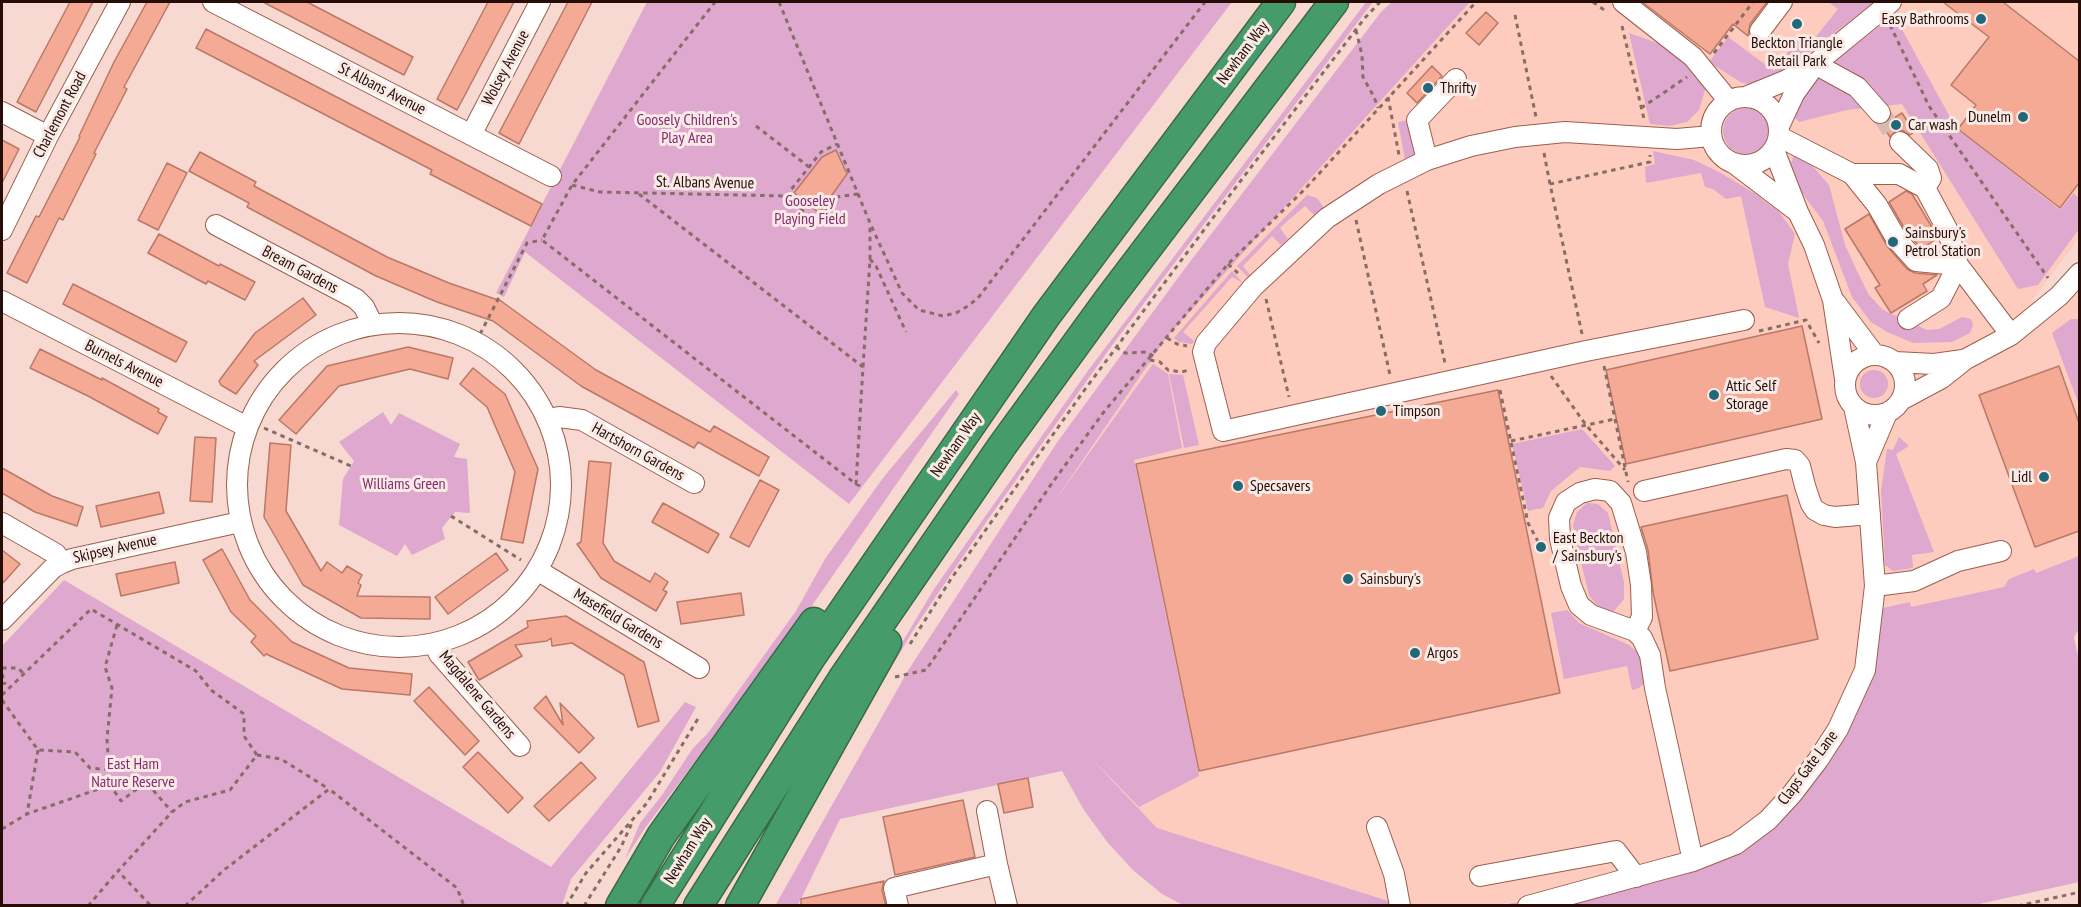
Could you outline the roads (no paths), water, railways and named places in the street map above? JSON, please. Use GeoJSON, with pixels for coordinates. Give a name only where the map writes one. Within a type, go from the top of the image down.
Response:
{"type":"FeatureCollection","features":[{"type":"Feature","properties":{"kind":"highway","name":"Newham Way"},"geometry":{"type":"LineString","coordinates":[[661,896],[810,659],[1046,316],[1281,2]]}},
{"type":"Feature","properties":{"kind":"highway"},"geometry":{"type":"LineString","coordinates":[[698,905],[843,678],[1055,371],[1327,12]]}},
{"type":"Feature","properties":{"kind":"highway"},"geometry":{"type":"LineString","coordinates":[[620,906],[661,836],[781,666],[870,552],[919,500]]}},
{"type":"Feature","properties":{"kind":"highway"},"geometry":{"type":"LineString","coordinates":[[740,906],[882,652],[950,521]]}},
{"type":"Feature","properties":{"kind":"street","name":"Charlemont Road"},"geometry":{"type":"LineString","coordinates":[[2,230],[48,136],[120,2]]}},
{"type":"Feature","properties":{"kind":"street","name":"St Albans Avenue"},"geometry":{"type":"LineString","coordinates":[[213,2],[551,176]]}},
{"type":"Feature","properties":{"kind":"street","name":"Wolsey Avenue"},"geometry":{"type":"LineString","coordinates":[[471,135],[540,2]]}},
{"type":"Feature","properties":{"kind":"street"},"geometry":{"type":"LineString","coordinates":[[1327,12],[1343,2]]}},
{"type":"Feature","properties":{"kind":"street"},"geometry":{"type":"LineString","coordinates":[[1760,31],[1782,2]]}},
{"type":"Feature","properties":{"kind":"street"},"geometry":{"type":"LineString","coordinates":[[1618,9],[1693,57],[1728,100]]}},
{"type":"Feature","properties":{"kind":"street"},"geometry":{"type":"LineString","coordinates":[[1798,212],[1719,153],[1711,136],[1712,122],[1718,109],[1728,100],[1748,96],[1787,80],[1815,64],[1889,10]]}},
{"type":"Feature","properties":{"kind":"street"},"geometry":{"type":"LineString","coordinates":[[1815,64],[1857,87],[1880,113]]}},
{"type":"Feature","properties":{"kind":"street"},"geometry":{"type":"LineString","coordinates":[[1735,164],[1755,164],[1764,160],[1778,137],[1794,94],[1815,64]]}},
{"type":"Feature","properties":{"kind":"street"},"geometry":{"type":"LineString","coordinates":[[1427,160],[1417,120],[1456,79]]}},
{"type":"Feature","properties":{"kind":"street"},"geometry":{"type":"LineString","coordinates":[[1748,96],[1767,104],[1776,113],[1778,137],[1798,212],[1814,245],[1833,300],[1874,354]]}},
{"type":"Feature","properties":{"kind":"street"},"geometry":{"type":"LineString","coordinates":[[2,112],[48,136]]}},
{"type":"Feature","properties":{"kind":"street"},"geometry":{"type":"LineString","coordinates":[[1711,136],[1677,139],[1565,132],[1471,146],[1427,160],[1379,184],[1327,218],[1253,287],[1206,343],[1203,352],[1223,431],[1586,351],[1744,320]]}},
{"type":"Feature","properties":{"kind":"street"},"geometry":{"type":"LineString","coordinates":[[1778,137],[1852,174],[1877,205],[1897,240],[1916,261],[1958,265]]}},
{"type":"Feature","properties":{"kind":"street"},"geometry":{"type":"LineString","coordinates":[[1900,142],[1928,169],[1931,178],[1925,188]]}},
{"type":"Feature","properties":{"kind":"street"},"geometry":{"type":"LineString","coordinates":[[1852,174],[1899,174],[1925,188],[1947,229],[1958,265],[2011,335]]}},
{"type":"Feature","properties":{"kind":"street","name":"Bream Gardens"},"geometry":{"type":"LineString","coordinates":[[216,225],[356,299],[364,307],[373,325]]}},
{"type":"Feature","properties":{"kind":"street"},"geometry":{"type":"LineString","coordinates":[[1908,320],[1941,298],[1958,265]]}},
{"type":"Feature","properties":{"kind":"street"},"geometry":{"type":"LineString","coordinates":[[1854,407],[1864,413],[1875,415],[1942,378],[1966,359],[2011,335],[2060,296],[2079,273]]}},
{"type":"Feature","properties":{"kind":"street","name":"Claps Gate Lane"},"geometry":{"type":"LineString","coordinates":[[1528,906],[1693,861],[1736,844],[1768,820],[1792,794],[1838,729],[1865,670],[1875,586],[1866,462],[1854,407],[1845,389],[1833,300]]}},
{"type":"Feature","properties":{"kind":"street","name":"Burnels Avenue"},"geometry":{"type":"LineString","coordinates":[[2,301],[247,427]]}},
{"type":"Feature","properties":{"kind":"street"},"geometry":{"type":"LineString","coordinates":[[408,323],[443,329],[476,342],[505,362],[530,388],[547,419],[557,449],[561,480],[559,512],[554,532],[531,567],[518,596],[493,617],[466,633],[435,644],[399,648],[363,644],[328,632],[298,613],[272,587],[252,556],[240,522],[236,490],[238,458],[247,427],[265,393],[286,368],[312,348],[341,333],[373,325],[408,323]]}},
{"type":"Feature","properties":{"kind":"street"},"geometry":{"type":"LineString","coordinates":[[1845,380],[1854,362],[1863,356],[1874,354],[1886,356],[1895,362],[1934,364],[1966,359]]}},
{"type":"Feature","properties":{"kind":"street","name":"Claps Gate Lane"},"geometry":{"type":"LineString","coordinates":[[1866,462],[1894,406],[1905,390],[1902,370],[1895,362]]}},
{"type":"Feature","properties":{"kind":"street","name":"Hartshorn Gardens"},"geometry":{"type":"LineString","coordinates":[[547,419],[560,417],[582,420],[694,483]]}},
{"type":"Feature","properties":{"kind":"street"},"geometry":{"type":"LineString","coordinates":[[1636,487],[1786,459],[1795,460],[1800,466],[1815,510],[1835,517],[1870,514]]}},
{"type":"Feature","properties":{"kind":"street"},"geometry":{"type":"LineString","coordinates":[[1635,632],[1642,616],[1641,585],[1635,552],[1621,503],[1610,491],[1595,489],[1580,493],[1566,502],[1559,518],[1560,538],[1570,586],[1579,605],[1591,615],[1635,632],[1642,638],[1650,656],[1654,688],[1693,861]]}},
{"type":"Feature","properties":{"kind":"street","name":"Skipsey Avenue"},"geometry":{"type":"LineString","coordinates":[[2,523],[56,554],[62,563],[240,522]]}},
{"type":"Feature","properties":{"kind":"street"},"geometry":{"type":"LineString","coordinates":[[1875,586],[1914,581],[1958,561],[2001,551]]}},
{"type":"Feature","properties":{"kind":"street"},"geometry":{"type":"LineString","coordinates":[[2,620],[52,568],[62,563]]}},
{"type":"Feature","properties":{"kind":"street","name":"Masefield Gardens"},"geometry":{"type":"LineString","coordinates":[[531,567],[699,668]]}},
{"type":"Feature","properties":{"kind":"street","name":"Magdalene Gardens"},"geometry":{"type":"LineString","coordinates":[[435,644],[439,654],[520,746]]}},
{"type":"Feature","properties":{"kind":"street"},"geometry":{"type":"LineString","coordinates":[[987,811],[1007,906]]}},
{"type":"Feature","properties":{"kind":"street"},"geometry":{"type":"LineString","coordinates":[[1377,827],[1394,874],[1400,906]]}},
{"type":"Feature","properties":{"kind":"street"},"geometry":{"type":"LineString","coordinates":[[1480,876],[1616,851],[1636,877]]}},
{"type":"Feature","properties":{"kind":"street"},"geometry":{"type":"LineString","coordinates":[[898,906],[894,888],[997,864]]}},
{"type":"Feature","properties":{"kind":"tunnel"},"geometry":{"type":"LineString","coordinates":[[1880,113],[1900,142]]}},
{"type":"Feature","properties":{"kind":"place","name":"Easy Bathrooms"},"geometry":{"type":"Point","coordinates":[1981,19]}},
{"type":"Feature","properties":{"kind":"place","name":"Beckton Triangle Retail Park"},"geometry":{"type":"Point","coordinates":[1797,24]}},
{"type":"Feature","properties":{"kind":"place","name":"Thrifty"},"geometry":{"type":"Point","coordinates":[1428,88]}},
{"type":"Feature","properties":{"kind":"place","name":"Dunelm"},"geometry":{"type":"Point","coordinates":[2023,117]}},
{"type":"Feature","properties":{"kind":"place","name":"Car wash"},"geometry":{"type":"Point","coordinates":[1896,125]}},
{"type":"Feature","properties":{"kind":"place","name":"Sainsbury's Petrol Station"},"geometry":{"type":"Point","coordinates":[1893,242]}},
{"type":"Feature","properties":{"kind":"place","name":"Attic Self Storage"},"geometry":{"type":"Point","coordinates":[1714,395]}},
{"type":"Feature","properties":{"kind":"place","name":"Timpson"},"geometry":{"type":"Point","coordinates":[1381,411]}},
{"type":"Feature","properties":{"kind":"place","name":"Lidl"},"geometry":{"type":"Point","coordinates":[2044,477]}},
{"type":"Feature","properties":{"kind":"place","name":"Specsavers"},"geometry":{"type":"Point","coordinates":[1238,486]}},
{"type":"Feature","properties":{"kind":"place","name":"East Beckton / Sainsbury's"},"geometry":{"type":"Point","coordinates":[1541,547]}},
{"type":"Feature","properties":{"kind":"place","name":"Sainsbury's"},"geometry":{"type":"Point","coordinates":[1348,579]}},
{"type":"Feature","properties":{"kind":"place","name":"Argos"},"geometry":{"type":"Point","coordinates":[1415,653]}},
{"type":"Feature","properties":{"kind":"park label","name":"Goosely Children's Play Area"},"geometry":{"type":"Point","coordinates":[687,129]}},
{"type":"Feature","properties":{"kind":"park label","name":"Gooseley Playing Field"},"geometry":{"type":"Point","coordinates":[810,210]}},
{"type":"Feature","properties":{"kind":"park label","name":"Williams Green"},"geometry":{"type":"Point","coordinates":[404,484]}},
{"type":"Feature","properties":{"kind":"park label","name":"East Ham Nature Reserve"},"geometry":{"type":"Point","coordinates":[133,773]}}]}
